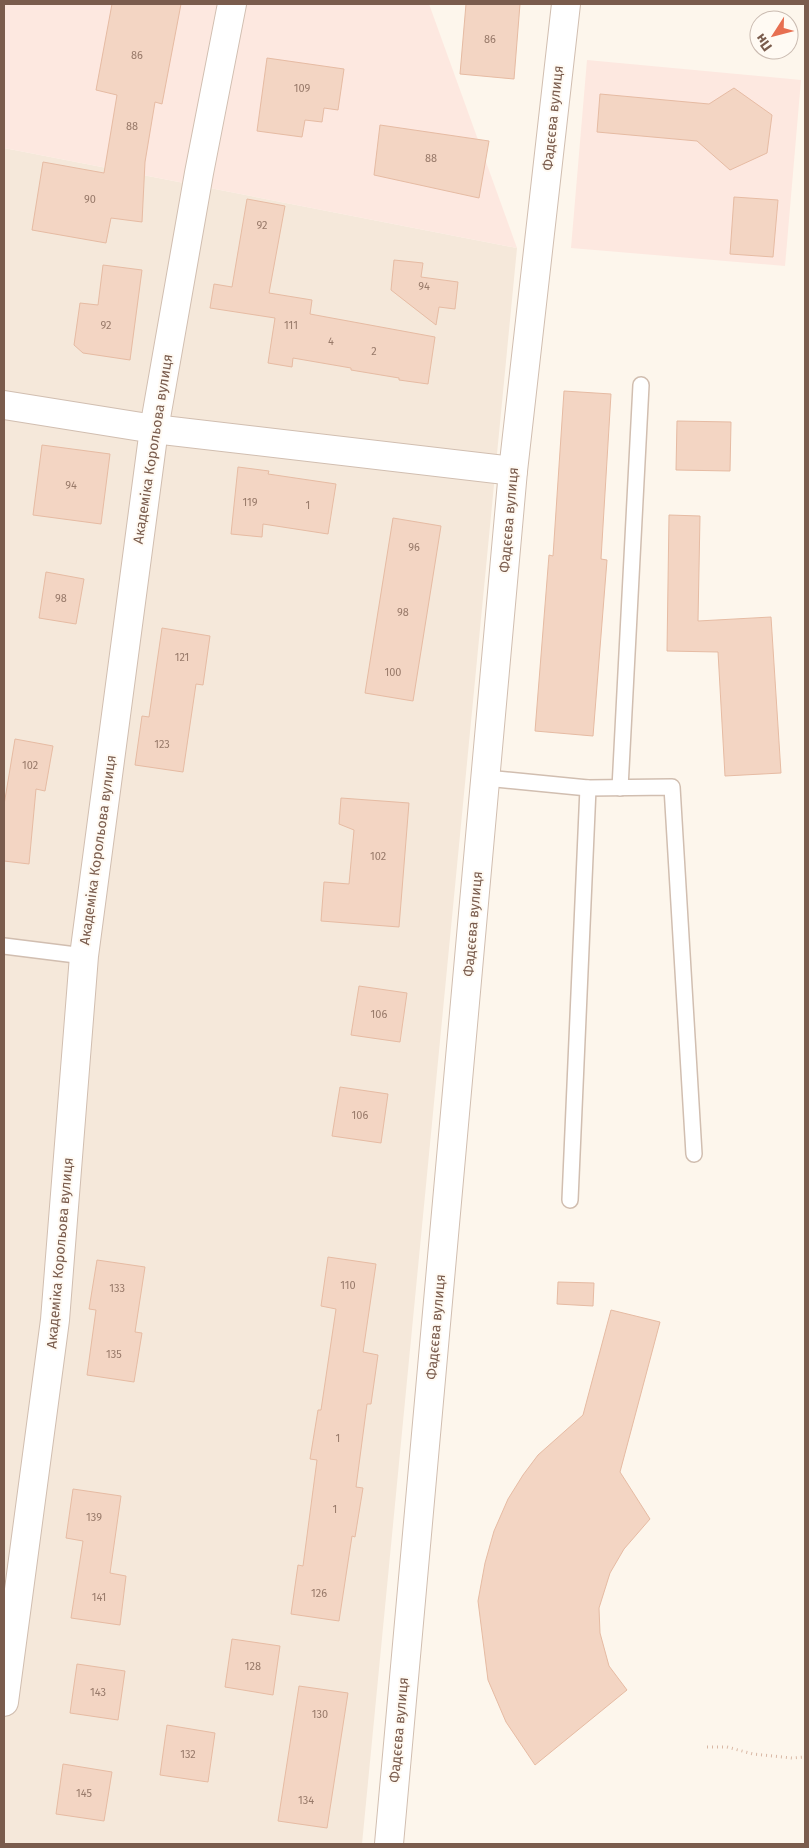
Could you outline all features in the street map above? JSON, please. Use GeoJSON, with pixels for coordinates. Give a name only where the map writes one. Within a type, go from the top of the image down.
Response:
{"type":"FeatureCollection","features":[{"type":"Feature","properties":{"kind":"street","name":"Академіка Корольова вулиця"},"geometry":{"type":"LineString","coordinates":[[4,1702],[55,1320],[84,956],[154,429],[199,172],[232,4]]}},
{"type":"Feature","properties":{"kind":"street","name":"Фадєєва вулиця"},"geometry":{"type":"LineString","coordinates":[[389,1844],[514,471],[566,4]]}},
{"type":"Feature","properties":{"kind":"street"},"geometry":{"type":"LineString","coordinates":[[4,405],[154,429],[514,471]]}},
{"type":"Feature","properties":{"kind":"lane"},"geometry":{"type":"LineString","coordinates":[[620,788],[641,385]]}},
{"type":"Feature","properties":{"kind":"lane"},"geometry":{"type":"LineString","coordinates":[[486,778],[588,788],[672,788],[694,1154]]}},
{"type":"Feature","properties":{"kind":"lane"},"geometry":{"type":"LineString","coordinates":[[570,1200],[588,788]]}},
{"type":"Feature","properties":{"kind":"lane"},"geometry":{"type":"LineString","coordinates":[[4,946],[84,956]]}},
{"type":"Feature","properties":{"kind":"path"},"geometry":{"type":"LineString","coordinates":[[706,1747],[727,1747],[761,1755],[792,1758],[805,1757]]}},
{"type":"Feature","properties":{"kind":"shaded area"},"geometry":{"type":"Polygon","coordinates":[[[4,4],[429,4],[517,248],[4,148],[4,4]]]}},
{"type":"Feature","properties":{"kind":"shaded area"},"geometry":{"type":"Polygon","coordinates":[[[587,60],[801,80],[785,266],[571,248],[587,60]]]}},
{"type":"Feature","properties":{"kind":"shaded area"},"geometry":{"type":"Polygon","coordinates":[[[4,148],[517,248],[362,1844],[4,1844],[4,148]]]}},
{"type":"Feature","properties":{"kind":"building"},"geometry":{"type":"Polygon","coordinates":[[[112,4],[181,4],[162,104],[155,102],[145,162],[142,222],[111,218],[106,243],[32,230],[43,162],[104,173],[117,95],[96,90],[112,4]]]}},
{"type":"Feature","properties":{"kind":"building"},"geometry":{"type":"Polygon","coordinates":[[[466,4],[520,4],[514,79],[460,74],[466,4]]]}},
{"type":"Feature","properties":{"kind":"building"},"geometry":{"type":"Polygon","coordinates":[[[267,58],[344,69],[338,110],[324,108],[322,122],[305,120],[302,137],[257,131],[267,58]]]}},
{"type":"Feature","properties":{"kind":"building"},"geometry":{"type":"Polygon","coordinates":[[[734,88],[772,115],[767,153],[730,170],[697,141],[597,132],[600,94],[709,104],[734,88]]]}},
{"type":"Feature","properties":{"kind":"building"},"geometry":{"type":"Polygon","coordinates":[[[380,125],[489,141],[479,198],[374,175],[380,125]]]}},
{"type":"Feature","properties":{"kind":"building"},"geometry":{"type":"Polygon","coordinates":[[[734,197],[778,200],[773,257],[730,254],[734,197]]]}},
{"type":"Feature","properties":{"kind":"building"},"geometry":{"type":"Polygon","coordinates":[[[247,199],[285,206],[269,293],[312,300],[310,314],[435,337],[428,384],[399,380],[399,378],[351,370],[351,368],[293,358],[292,367],[268,363],[275,318],[210,308],[214,284],[232,287],[247,199]]]}},
{"type":"Feature","properties":{"kind":"building"},"geometry":{"type":"Polygon","coordinates":[[[394,260],[423,263],[421,277],[458,282],[455,309],[439,307],[436,325],[391,290],[394,260]]]}},
{"type":"Feature","properties":{"kind":"building"},"geometry":{"type":"Polygon","coordinates":[[[103,265],[142,270],[130,360],[83,353],[74,345],[80,303],[98,305],[103,265]]]}},
{"type":"Feature","properties":{"kind":"building"},"geometry":{"type":"Polygon","coordinates":[[[564,391],[611,394],[601,559],[607,560],[593,736],[535,731],[549,555],[553,556],[564,391]]]}},
{"type":"Feature","properties":{"kind":"building"},"geometry":{"type":"Polygon","coordinates":[[[677,421],[731,422],[730,471],[676,470],[677,421]]]}},
{"type":"Feature","properties":{"kind":"building"},"geometry":{"type":"Polygon","coordinates":[[[42,445],[110,454],[101,524],[33,515],[42,445]]]}},
{"type":"Feature","properties":{"kind":"building"},"geometry":{"type":"Polygon","coordinates":[[[238,467],[269,471],[268,474],[336,484],[328,534],[263,524],[262,537],[231,534],[238,467]]]}},
{"type":"Feature","properties":{"kind":"building"},"geometry":{"type":"Polygon","coordinates":[[[669,515],[700,516],[698,621],[771,617],[781,773],[725,776],[718,652],[667,651],[669,515]]]}},
{"type":"Feature","properties":{"kind":"building"},"geometry":{"type":"Polygon","coordinates":[[[393,518],[441,526],[413,701],[365,693],[393,518]]]}},
{"type":"Feature","properties":{"kind":"building"},"geometry":{"type":"Polygon","coordinates":[[[46,572],[84,579],[76,624],[39,618],[46,572]]]}},
{"type":"Feature","properties":{"kind":"building"},"geometry":{"type":"Polygon","coordinates":[[[162,628],[210,636],[203,685],[196,684],[183,772],[135,765],[142,716],[149,717],[162,628]]]}},
{"type":"Feature","properties":{"kind":"building"},"geometry":{"type":"Polygon","coordinates":[[[15,739],[53,746],[45,791],[36,789],[29,864],[4,861],[4,805],[15,739]]]}},
{"type":"Feature","properties":{"kind":"building"},"geometry":{"type":"Polygon","coordinates":[[[341,798],[409,803],[399,927],[321,921],[324,882],[349,884],[354,830],[339,824],[341,798]]]}},
{"type":"Feature","properties":{"kind":"building"},"geometry":{"type":"Polygon","coordinates":[[[359,986],[407,993],[400,1042],[351,1035],[359,986]]]}},
{"type":"Feature","properties":{"kind":"building"},"geometry":{"type":"Polygon","coordinates":[[[340,1087],[388,1094],[381,1143],[332,1136],[340,1087]]]}},
{"type":"Feature","properties":{"kind":"building"},"geometry":{"type":"Polygon","coordinates":[[[328,1257],[376,1264],[363,1352],[378,1355],[371,1404],[367,1404],[356,1487],[363,1488],[355,1537],[352,1536],[339,1621],[291,1614],[298,1565],[303,1566],[317,1460],[310,1459],[318,1410],[321,1410],[336,1309],[321,1306],[328,1257]]]}},
{"type":"Feature","properties":{"kind":"building"},"geometry":{"type":"Polygon","coordinates":[[[97,1260],[145,1267],[135,1332],[142,1333],[134,1382],[87,1375],[96,1310],[89,1309],[97,1260]]]}},
{"type":"Feature","properties":{"kind":"building"},"geometry":{"type":"Polygon","coordinates":[[[558,1282],[594,1283],[593,1306],[557,1304],[558,1282]]]}},
{"type":"Feature","properties":{"kind":"building"},"geometry":{"type":"Polygon","coordinates":[[[611,1310],[660,1322],[620,1472],[650,1519],[624,1549],[610,1573],[599,1608],[600,1633],[609,1666],[627,1690],[535,1765],[506,1722],[488,1680],[478,1601],[485,1563],[494,1531],[508,1499],[538,1455],[583,1415],[611,1310]]]}},
{"type":"Feature","properties":{"kind":"building"},"geometry":{"type":"Polygon","coordinates":[[[73,1489],[121,1496],[110,1573],[126,1576],[120,1625],[71,1618],[83,1541],[66,1538],[73,1489]]]}},
{"type":"Feature","properties":{"kind":"building"},"geometry":{"type":"Polygon","coordinates":[[[232,1639],[280,1646],[273,1695],[225,1687],[232,1639]]]}},
{"type":"Feature","properties":{"kind":"building"},"geometry":{"type":"Polygon","coordinates":[[[77,1664],[125,1671],[118,1720],[70,1713],[77,1664]]]}},
{"type":"Feature","properties":{"kind":"building"},"geometry":{"type":"Polygon","coordinates":[[[299,1686],[348,1693],[327,1828],[278,1821],[299,1686]]]}},
{"type":"Feature","properties":{"kind":"building"},"geometry":{"type":"Polygon","coordinates":[[[167,1725],[215,1733],[208,1782],[160,1775],[167,1725]]]}},
{"type":"Feature","properties":{"kind":"building"},"geometry":{"type":"Polygon","coordinates":[[[63,1764],[112,1772],[104,1821],[56,1814],[63,1764]]]}}]}
